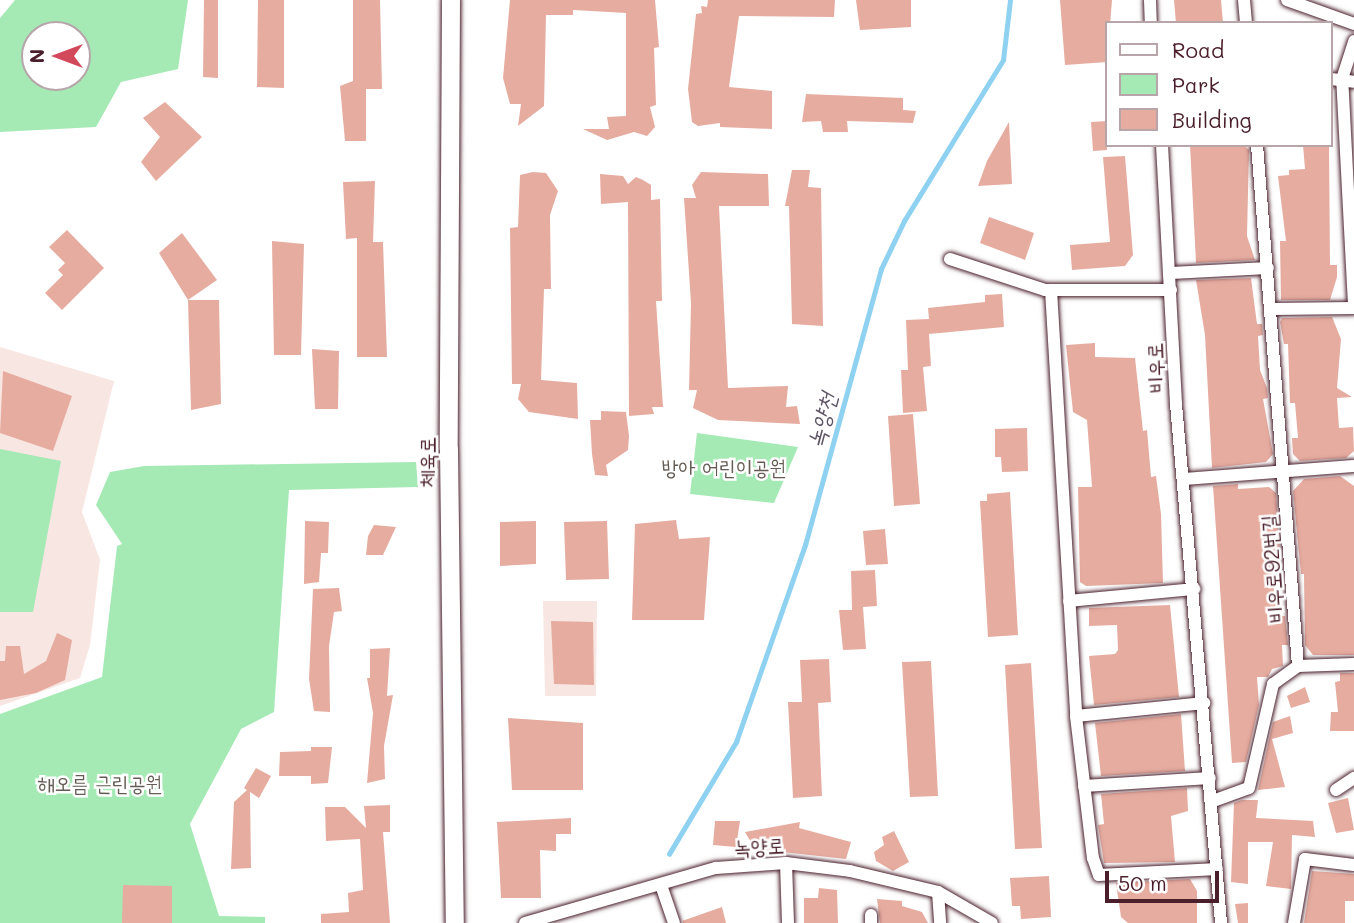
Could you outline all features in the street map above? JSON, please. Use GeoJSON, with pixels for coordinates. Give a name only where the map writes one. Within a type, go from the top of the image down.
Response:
{"type":"FeatureCollection","features":[{"type":"Feature","properties":{"kind":"street","name":"체육로"},"geometry":{"type":"LineString","coordinates":[[451,0],[449,449],[455,923]]}},
{"type":"Feature","properties":{"kind":"street"},"geometry":{"type":"LineString","coordinates":[[1150,0],[1151,21]]}},
{"type":"Feature","properties":{"kind":"street"},"geometry":{"type":"LineString","coordinates":[[1244,0],[1246,21]]}},
{"type":"Feature","properties":{"kind":"street"},"geometry":{"type":"LineString","coordinates":[[1287,0],[1354,24]]}},
{"type":"Feature","properties":{"kind":"street"},"geometry":{"type":"LineString","coordinates":[[1271,309],[1354,306],[1351,180],[1342,80],[1354,41]]}},
{"type":"Feature","properties":{"kind":"street","name":"비우로"},"geometry":{"type":"LineString","coordinates":[[1162,147],[1184,479],[1205,703],[1221,923]]}},
{"type":"Feature","properties":{"kind":"street","name":"비우로92번길"},"geometry":{"type":"LineString","coordinates":[[1257,147],[1298,666]]}},
{"type":"Feature","properties":{"kind":"street"},"geometry":{"type":"LineString","coordinates":[[950,259],[1055,290],[1171,290]]}},
{"type":"Feature","properties":{"kind":"street"},"geometry":{"type":"LineString","coordinates":[[1171,274],[1268,268]]}},
{"type":"Feature","properties":{"kind":"street"},"geometry":{"type":"LineString","coordinates":[[1055,290],[1076,716],[1084,786],[1099,875],[1217,869]]}},
{"type":"Feature","properties":{"kind":"street"},"geometry":{"type":"LineString","coordinates":[[1184,479],[1354,466]]}},
{"type":"Feature","properties":{"kind":"street"},"geometry":{"type":"LineString","coordinates":[[1069,601],[1194,589]]}},
{"type":"Feature","properties":{"kind":"street"},"geometry":{"type":"LineString","coordinates":[[1213,801],[1248,788],[1268,695],[1273,684],[1298,666],[1354,664]]}},
{"type":"Feature","properties":{"kind":"street"},"geometry":{"type":"LineString","coordinates":[[1076,716],[1205,703]]}},
{"type":"Feature","properties":{"kind":"street"},"geometry":{"type":"LineString","coordinates":[[1084,786],[1210,778]]}},
{"type":"Feature","properties":{"kind":"street"},"geometry":{"type":"LineString","coordinates":[[1336,790],[1354,778]]}},
{"type":"Feature","properties":{"kind":"street"},"geometry":{"type":"LineString","coordinates":[[1294,923],[1305,859],[1354,865]]}},
{"type":"Feature","properties":{"kind":"street"},"geometry":{"type":"LineString","coordinates":[[786,863],[788,923]]}},
{"type":"Feature","properties":{"kind":"street","name":"녹양로"},"geometry":{"type":"LineString","coordinates":[[525,923],[716,868],[786,863],[850,871],[938,892],[992,923]]}},
{"type":"Feature","properties":{"kind":"street"},"geometry":{"type":"LineString","coordinates":[[661,885],[674,923]]}},
{"type":"Feature","properties":{"kind":"street"},"geometry":{"type":"LineString","coordinates":[[938,892],[940,923]]}},
{"type":"Feature","properties":{"kind":"shaded area"},"geometry":{"type":"Polygon","coordinates":[[[0,347],[114,381],[82,512],[100,560],[90,645],[80,678],[0,706],[0,347]]]}},
{"type":"Feature","properties":{"kind":"shaded area"},"geometry":{"type":"Polygon","coordinates":[[[543,601],[597,601],[596,696],[545,696],[543,601]]]}},
{"type":"Feature","properties":{"kind":"green space"},"geometry":{"type":"Polygon","coordinates":[[[15,0],[188,0],[178,69],[121,82],[96,127],[0,132],[0,18],[15,0]]]}},
{"type":"Feature","properties":{"kind":"green space","name":"방아 어린이공원"},"geometry":{"type":"Polygon","coordinates":[[[697,433],[798,447],[774,503],[690,494],[697,433]]]}},
{"type":"Feature","properties":{"kind":"green space"},"geometry":{"type":"Polygon","coordinates":[[[0,449],[61,461],[33,612],[0,612],[0,449]]]}},
{"type":"Feature","properties":{"kind":"green space","name":"해오름 근린공원"},"geometry":{"type":"Polygon","coordinates":[[[416,462],[418,487],[289,490],[274,712],[241,729],[190,824],[219,916],[265,917],[265,923],[0,923],[0,714],[102,677],[117,546],[122,544],[96,505],[110,472],[144,466],[416,462]]]}},
{"type":"Feature","properties":{"kind":"building"},"geometry":{"type":"Polygon","coordinates":[[[204,0],[218,0],[218,78],[203,77],[204,0]]]}},
{"type":"Feature","properties":{"kind":"building"},"geometry":{"type":"Polygon","coordinates":[[[258,0],[284,0],[284,88],[257,87],[258,0]]]}},
{"type":"Feature","properties":{"kind":"building"},"geometry":{"type":"Polygon","coordinates":[[[353,0],[380,0],[382,89],[366,89],[366,141],[345,141],[340,86],[353,81],[353,0]]]}},
{"type":"Feature","properties":{"kind":"building"},"geometry":{"type":"Polygon","coordinates":[[[510,0],[655,0],[659,47],[654,48],[656,105],[650,107],[655,127],[647,136],[634,132],[607,140],[583,129],[609,129],[607,117],[626,116],[626,13],[573,10],[573,15],[546,15],[544,106],[518,126],[521,104],[510,104],[503,78],[510,0]]]}},
{"type":"Feature","properties":{"kind":"building"},"geometry":{"type":"Polygon","coordinates":[[[708,0],[835,0],[834,17],[739,16],[729,87],[772,91],[772,129],[720,127],[720,123],[698,126],[692,122],[688,89],[696,14],[702,13],[701,6],[707,7],[708,0]]]}},
{"type":"Feature","properties":{"kind":"building"},"geometry":{"type":"Polygon","coordinates":[[[856,0],[911,0],[911,27],[860,30],[856,0]]]}},
{"type":"Feature","properties":{"kind":"building"},"geometry":{"type":"Polygon","coordinates":[[[1060,0],[1112,0],[1110,21],[1106,21],[1106,62],[1065,65],[1060,0]]]}},
{"type":"Feature","properties":{"kind":"building"},"geometry":{"type":"Polygon","coordinates":[[[1174,0],[1221,0],[1223,21],[1176,21],[1174,0]]]}},
{"type":"Feature","properties":{"kind":"building"},"geometry":{"type":"Polygon","coordinates":[[[806,94],[903,98],[903,110],[916,111],[913,123],[847,121],[848,132],[823,132],[821,121],[802,122],[806,94]]]}},
{"type":"Feature","properties":{"kind":"building"},"geometry":{"type":"Polygon","coordinates":[[[165,102],[202,137],[156,181],[141,162],[160,137],[143,118],[165,102]]]}},
{"type":"Feature","properties":{"kind":"building"},"geometry":{"type":"Polygon","coordinates":[[[1106,121],[1107,150],[1093,151],[1091,122],[1106,121]]]}},
{"type":"Feature","properties":{"kind":"building"},"geometry":{"type":"Polygon","coordinates":[[[1009,122],[1012,184],[978,186],[987,161],[1009,122]]]}},
{"type":"Feature","properties":{"kind":"building"},"geometry":{"type":"Polygon","coordinates":[[[1190,147],[1246,147],[1249,150],[1247,236],[1255,260],[1196,263],[1190,147]]]}},
{"type":"Feature","properties":{"kind":"building"},"geometry":{"type":"Polygon","coordinates":[[[1303,147],[1329,147],[1330,265],[1337,265],[1337,277],[1330,300],[1281,300],[1280,241],[1286,241],[1278,176],[1289,175],[1289,170],[1305,169],[1303,147]]]}},
{"type":"Feature","properties":{"kind":"building"},"geometry":{"type":"Polygon","coordinates":[[[1125,156],[1133,255],[1125,266],[1072,270],[1070,245],[1110,242],[1103,157],[1125,156]]]}},
{"type":"Feature","properties":{"kind":"building"},"geometry":{"type":"Polygon","coordinates":[[[792,170],[810,170],[808,187],[821,188],[823,326],[792,324],[789,206],[785,206],[792,170]]]}},
{"type":"Feature","properties":{"kind":"building"},"geometry":{"type":"Polygon","coordinates":[[[701,172],[768,174],[769,206],[719,206],[728,388],[788,386],[786,407],[797,406],[800,424],[718,420],[693,408],[697,390],[689,390],[691,303],[684,198],[696,198],[692,185],[701,172]]]}},
{"type":"Feature","properties":{"kind":"building"},"geometry":{"type":"Polygon","coordinates":[[[546,173],[558,191],[550,215],[551,289],[544,289],[541,380],[577,383],[578,419],[529,412],[518,399],[521,384],[512,384],[510,228],[518,227],[520,175],[546,173]]]}},
{"type":"Feature","properties":{"kind":"building"},"geometry":{"type":"Polygon","coordinates":[[[600,174],[623,176],[628,184],[636,177],[651,185],[651,200],[660,199],[662,301],[656,301],[663,407],[652,407],[654,414],[629,416],[628,202],[601,204],[600,174]]]}},
{"type":"Feature","properties":{"kind":"building"},"geometry":{"type":"Polygon","coordinates":[[[375,181],[373,242],[383,242],[387,357],[357,357],[357,238],[346,239],[343,182],[375,181]]]}},
{"type":"Feature","properties":{"kind":"building"},"geometry":{"type":"Polygon","coordinates":[[[989,217],[1034,233],[1025,260],[980,243],[989,217]]]}},
{"type":"Feature","properties":{"kind":"building"},"geometry":{"type":"Polygon","coordinates":[[[67,230],[104,268],[62,310],[45,293],[63,275],[58,270],[65,263],[49,247],[67,230]]]}},
{"type":"Feature","properties":{"kind":"building"},"geometry":{"type":"Polygon","coordinates":[[[182,233],[217,280],[188,300],[159,253],[182,233]]]}},
{"type":"Feature","properties":{"kind":"building"},"geometry":{"type":"Polygon","coordinates":[[[272,241],[304,244],[301,355],[274,355],[272,241]]]}},
{"type":"Feature","properties":{"kind":"building"},"geometry":{"type":"Polygon","coordinates":[[[1251,278],[1257,324],[1262,324],[1263,335],[1258,336],[1260,370],[1267,388],[1268,398],[1263,399],[1273,454],[1266,462],[1212,468],[1205,335],[1196,280],[1251,278]]]}},
{"type":"Feature","properties":{"kind":"building"},"geometry":{"type":"Polygon","coordinates":[[[1002,294],[1004,327],[929,334],[931,366],[923,367],[927,411],[903,413],[901,370],[908,370],[906,320],[929,319],[928,308],[985,302],[985,295],[1002,294]]]}},
{"type":"Feature","properties":{"kind":"building"},"geometry":{"type":"Polygon","coordinates":[[[188,300],[219,300],[221,404],[191,410],[188,300]]]}},
{"type":"Feature","properties":{"kind":"building"},"geometry":{"type":"Polygon","coordinates":[[[1332,317],[1341,339],[1337,388],[1352,397],[1337,398],[1339,428],[1353,427],[1354,451],[1346,458],[1300,461],[1293,454],[1292,438],[1298,438],[1295,403],[1290,403],[1288,344],[1284,344],[1280,322],[1282,318],[1332,317]]]}},
{"type":"Feature","properties":{"kind":"building"},"geometry":{"type":"Polygon","coordinates":[[[1095,343],[1095,357],[1135,358],[1143,431],[1147,430],[1151,477],[1156,476],[1161,514],[1163,583],[1086,586],[1080,582],[1078,487],[1092,487],[1087,420],[1073,412],[1066,345],[1095,343]]]}},
{"type":"Feature","properties":{"kind":"building"},"geometry":{"type":"Polygon","coordinates":[[[312,349],[339,351],[338,409],[315,409],[312,349]]]}},
{"type":"Feature","properties":{"kind":"building"},"geometry":{"type":"Polygon","coordinates":[[[3,371],[72,396],[53,451],[0,433],[3,371]]]}},
{"type":"Feature","properties":{"kind":"building"},"geometry":{"type":"Polygon","coordinates":[[[601,411],[626,412],[629,436],[628,450],[606,465],[608,476],[595,475],[592,454],[590,420],[601,420],[601,411]]]}},
{"type":"Feature","properties":{"kind":"building"},"geometry":{"type":"Polygon","coordinates":[[[913,414],[920,504],[894,506],[888,416],[913,414]]]}},
{"type":"Feature","properties":{"kind":"building"},"geometry":{"type":"Polygon","coordinates":[[[1027,428],[1028,471],[1002,472],[1001,457],[995,457],[995,429],[1027,428]]]}},
{"type":"Feature","properties":{"kind":"building"},"geometry":{"type":"Polygon","coordinates":[[[1340,476],[1354,486],[1354,655],[1313,655],[1305,645],[1304,574],[1301,574],[1293,491],[1304,479],[1340,476]]]}},
{"type":"Feature","properties":{"kind":"building"},"geometry":{"type":"Polygon","coordinates":[[[1238,484],[1238,489],[1269,487],[1276,493],[1280,553],[1272,553],[1274,592],[1281,616],[1285,616],[1288,645],[1282,645],[1283,666],[1272,669],[1268,677],[1257,677],[1259,705],[1246,762],[1232,763],[1213,486],[1238,484]]]}},
{"type":"Feature","properties":{"kind":"building"},"geometry":{"type":"Polygon","coordinates":[[[1010,492],[1018,635],[988,637],[980,501],[987,501],[987,494],[1010,492]]]}},
{"type":"Feature","properties":{"kind":"building"},"geometry":{"type":"Polygon","coordinates":[[[676,520],[679,539],[710,537],[704,620],[632,620],[635,524],[676,520]]]}},
{"type":"Feature","properties":{"kind":"building"},"geometry":{"type":"Polygon","coordinates":[[[305,521],[329,522],[328,553],[321,553],[319,582],[304,584],[305,521]]]}},
{"type":"Feature","properties":{"kind":"building"},"geometry":{"type":"Polygon","coordinates":[[[536,521],[536,564],[500,566],[500,522],[536,521]]]}},
{"type":"Feature","properties":{"kind":"building"},"geometry":{"type":"Polygon","coordinates":[[[607,521],[609,579],[566,580],[564,522],[607,521]]]}},
{"type":"Feature","properties":{"kind":"building"},"geometry":{"type":"Polygon","coordinates":[[[374,525],[396,527],[383,555],[366,555],[368,536],[374,525]]]}},
{"type":"Feature","properties":{"kind":"building"},"geometry":{"type":"Polygon","coordinates":[[[885,529],[888,564],[866,565],[863,531],[885,529]]]}},
{"type":"Feature","properties":{"kind":"building"},"geometry":{"type":"Polygon","coordinates":[[[875,570],[877,606],[863,607],[866,649],[843,650],[839,610],[852,610],[851,571],[875,570]]]}},
{"type":"Feature","properties":{"kind":"building"},"geometry":{"type":"Polygon","coordinates":[[[339,588],[342,611],[334,612],[329,646],[330,712],[314,711],[309,679],[313,589],[339,588]]]}},
{"type":"Feature","properties":{"kind":"building"},"geometry":{"type":"Polygon","coordinates":[[[1170,605],[1179,697],[1094,705],[1089,656],[1115,654],[1118,650],[1117,625],[1089,626],[1089,608],[1170,605]]]}},
{"type":"Feature","properties":{"kind":"building"},"geometry":{"type":"Polygon","coordinates":[[[551,621],[593,622],[594,685],[554,684],[551,621]]]}},
{"type":"Feature","properties":{"kind":"building"},"geometry":{"type":"Polygon","coordinates":[[[57,633],[72,640],[65,680],[36,693],[0,700],[0,661],[5,661],[6,646],[20,646],[24,674],[46,661],[57,633]]]}},
{"type":"Feature","properties":{"kind":"building"},"geometry":{"type":"Polygon","coordinates":[[[390,648],[387,696],[393,695],[384,746],[385,779],[367,783],[373,713],[367,678],[370,678],[370,649],[390,648]]]}},
{"type":"Feature","properties":{"kind":"building"},"geometry":{"type":"Polygon","coordinates":[[[829,659],[831,702],[818,703],[822,796],[793,798],[788,702],[802,702],[800,660],[829,659]]]}},
{"type":"Feature","properties":{"kind":"building"},"geometry":{"type":"Polygon","coordinates":[[[931,661],[938,796],[910,797],[902,662],[931,661]]]}},
{"type":"Feature","properties":{"kind":"building"},"geometry":{"type":"Polygon","coordinates":[[[1031,663],[1042,848],[1015,849],[1005,665],[1031,663]]]}},
{"type":"Feature","properties":{"kind":"building"},"geometry":{"type":"Polygon","coordinates":[[[1340,673],[1354,673],[1354,731],[1330,731],[1331,712],[1338,712],[1335,682],[1340,681],[1340,673]]]}},
{"type":"Feature","properties":{"kind":"building"},"geometry":{"type":"Polygon","coordinates":[[[1305,687],[1310,702],[1291,708],[1287,696],[1305,687]]]}},
{"type":"Feature","properties":{"kind":"building"},"geometry":{"type":"Polygon","coordinates":[[[1181,714],[1185,771],[1101,776],[1095,723],[1181,714]]]}},
{"type":"Feature","properties":{"kind":"building"},"geometry":{"type":"Polygon","coordinates":[[[1290,716],[1293,733],[1272,739],[1285,787],[1258,790],[1273,722],[1290,716]]]}},
{"type":"Feature","properties":{"kind":"building"},"geometry":{"type":"Polygon","coordinates":[[[508,718],[583,723],[583,790],[512,790],[508,718]]]}},
{"type":"Feature","properties":{"kind":"building"},"geometry":{"type":"Polygon","coordinates":[[[311,747],[332,747],[328,783],[311,784],[311,776],[279,776],[280,752],[311,751],[311,747]]]}},
{"type":"Feature","properties":{"kind":"building"},"geometry":{"type":"Polygon","coordinates":[[[256,768],[271,776],[259,798],[250,792],[251,868],[231,869],[234,802],[247,790],[244,788],[256,768]]]}},
{"type":"Feature","properties":{"kind":"building"},"geometry":{"type":"Polygon","coordinates":[[[1187,788],[1188,811],[1171,816],[1175,862],[1104,863],[1098,825],[1104,824],[1101,794],[1187,788]]]}},
{"type":"Feature","properties":{"kind":"building"},"geometry":{"type":"Polygon","coordinates":[[[1348,798],[1354,830],[1336,833],[1328,803],[1348,798]]]}},
{"type":"Feature","properties":{"kind":"building"},"geometry":{"type":"Polygon","coordinates":[[[1258,800],[1256,818],[1313,821],[1315,837],[1292,835],[1291,889],[1266,886],[1273,842],[1248,842],[1248,884],[1231,882],[1234,803],[1258,800]]]}},
{"type":"Feature","properties":{"kind":"building"},"geometry":{"type":"Polygon","coordinates":[[[390,805],[390,832],[383,832],[390,923],[321,923],[321,914],[349,912],[348,893],[363,890],[360,839],[326,841],[325,807],[345,807],[366,828],[364,806],[390,805]]]}},
{"type":"Feature","properties":{"kind":"building"},"geometry":{"type":"Polygon","coordinates":[[[571,818],[571,834],[556,834],[556,851],[540,850],[541,898],[501,898],[497,822],[571,818]]]}},
{"type":"Feature","properties":{"kind":"building"},"geometry":{"type":"Polygon","coordinates":[[[715,821],[740,821],[736,847],[713,845],[715,821]]]}},
{"type":"Feature","properties":{"kind":"building"},"geometry":{"type":"Polygon","coordinates":[[[800,822],[799,828],[851,842],[846,859],[755,849],[745,832],[800,822]]]}},
{"type":"Feature","properties":{"kind":"building"},"geometry":{"type":"Polygon","coordinates":[[[894,831],[909,862],[893,871],[876,861],[874,852],[884,845],[882,837],[894,831]]]}},
{"type":"Feature","properties":{"kind":"building"},"geometry":{"type":"Polygon","coordinates":[[[1312,871],[1354,874],[1354,901],[1345,901],[1345,923],[1304,923],[1312,871]]]}},
{"type":"Feature","properties":{"kind":"building"},"geometry":{"type":"Polygon","coordinates":[[[1049,876],[1051,917],[1021,919],[1020,906],[1012,906],[1010,878],[1049,876]]]}},
{"type":"Feature","properties":{"kind":"building"},"geometry":{"type":"Polygon","coordinates":[[[1190,879],[1197,891],[1197,923],[1128,923],[1121,917],[1116,883],[1190,879]]]}},
{"type":"Feature","properties":{"kind":"building"},"geometry":{"type":"Polygon","coordinates":[[[123,885],[172,886],[172,923],[122,923],[123,885]]]}},
{"type":"Feature","properties":{"kind":"building"},"geometry":{"type":"Polygon","coordinates":[[[819,888],[837,890],[838,923],[804,923],[804,898],[818,898],[819,888]]]}},
{"type":"Feature","properties":{"kind":"building"},"geometry":{"type":"Polygon","coordinates":[[[877,899],[902,901],[902,906],[922,912],[928,923],[880,923],[877,899]]]}},
{"type":"Feature","properties":{"kind":"building"},"geometry":{"type":"Polygon","coordinates":[[[1248,903],[1248,923],[1238,923],[1235,904],[1248,903]]]}},
{"type":"Feature","properties":{"kind":"building"},"geometry":{"type":"Polygon","coordinates":[[[722,907],[726,923],[682,921],[722,907]]]}},
{"type":"Feature","properties":{"kind":"waterway","name":"녹양천"},"geometry":{"type":"LineString","coordinates":[[669,854],[736,742],[805,545],[881,269],[904,221],[1003,60],[1010,0]]}}]}
